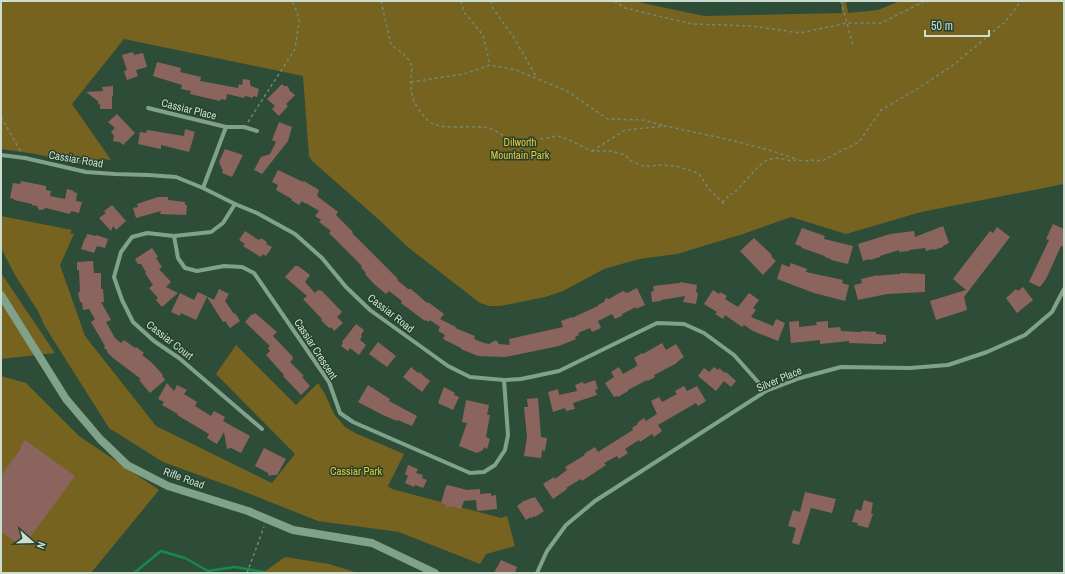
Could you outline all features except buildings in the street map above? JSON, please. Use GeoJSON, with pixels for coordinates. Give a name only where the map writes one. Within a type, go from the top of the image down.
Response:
{"type":"FeatureCollection","features":[{"type":"Feature","properties":{"kind":"street","name":"Cassiar Place"},"geometry":{"type":"LineString","coordinates":[[148,108],[226,127],[244,128],[257,131]]}},
{"type":"Feature","properties":{"kind":"street","name":"Cassiar Place"},"geometry":{"type":"LineString","coordinates":[[203,188],[226,127]]}},
{"type":"Feature","properties":{"kind":"street","name":"Cassiar Road"},"geometry":{"type":"LineString","coordinates":[[1,155],[25,158],[86,172],[176,178],[203,188],[257,213],[295,234],[322,258],[346,287],[370,310],[448,366],[470,377],[504,380],[521,379],[559,371],[657,323],[684,324],[704,333],[734,355],[766,391]]}},
{"type":"Feature","properties":{"kind":"street"},"geometry":{"type":"LineString","coordinates":[[174,236],[211,232],[223,223],[235,204]]}},
{"type":"Feature","properties":{"kind":"street","name":"Cassiar Court"},"geometry":{"type":"LineString","coordinates":[[174,236],[147,233],[132,237],[120,252],[114,277],[122,300],[133,322],[154,341],[179,358],[262,429]]}},
{"type":"Feature","properties":{"kind":"street","name":"Cassiar Crescent"},"geometry":{"type":"LineString","coordinates":[[174,236],[178,258],[185,268],[197,271],[224,266],[242,267],[254,273],[329,382],[340,413],[353,422],[470,473],[484,472],[495,464],[505,450],[508,435],[504,380]]}},
{"type":"Feature","properties":{"kind":"street","name":"Silver Place"},"geometry":{"type":"LineString","coordinates":[[537,573],[547,551],[566,525],[595,501],[766,391],[800,378],[841,367],[910,368],[948,366],[987,352],[1025,335],[1052,312],[1064,289]]}},
{"type":"Feature","properties":{"kind":"street","name":"Rifle Road"},"geometry":{"type":"LineString","coordinates":[[1,295],[66,399],[100,438],[127,465],[168,486],[248,511],[293,530],[372,543],[435,573]]}},
{"type":"Feature","properties":{"kind":"path"},"geometry":{"type":"LineString","coordinates":[[244,128],[295,49],[299,21],[292,1]]}},
{"type":"Feature","properties":{"kind":"path"},"geometry":{"type":"LineString","coordinates":[[381,1],[391,44],[400,51],[411,64],[412,72],[410,87],[414,102],[426,119],[431,123],[441,126],[488,128],[511,141],[516,142],[558,136],[572,140],[592,151],[611,151],[624,155],[631,161],[643,166],[676,166],[698,173],[708,188],[726,206]]}},
{"type":"Feature","properties":{"kind":"path"},"geometry":{"type":"LineString","coordinates":[[461,1],[464,12],[483,35],[490,66]]}},
{"type":"Feature","properties":{"kind":"path"},"geometry":{"type":"LineString","coordinates":[[491,1],[492,6],[514,38],[537,78]]}},
{"type":"Feature","properties":{"kind":"path"},"geometry":{"type":"LineString","coordinates":[[614,1],[625,8],[692,24],[752,26],[800,33],[847,23],[882,23],[924,1]]}},
{"type":"Feature","properties":{"kind":"path"},"geometry":{"type":"LineString","coordinates":[[841,1],[853,45]]}},
{"type":"Feature","properties":{"kind":"path"},"geometry":{"type":"LineString","coordinates":[[722,202],[727,199],[728,195],[738,190],[754,171],[767,160],[775,158],[791,161],[822,161],[859,142],[881,110],[914,91],[952,66],[1005,22],[1020,1]]}},
{"type":"Feature","properties":{"kind":"path"},"geometry":{"type":"LineString","coordinates":[[411,82],[464,74],[490,66],[516,70],[567,91],[608,119],[643,120],[769,150],[796,160]]}},
{"type":"Feature","properties":{"kind":"path"},"geometry":{"type":"LineString","coordinates":[[1,117],[25,158]]}},
{"type":"Feature","properties":{"kind":"path"},"geometry":{"type":"LineString","coordinates":[[592,151],[625,130],[664,126]]}},
{"type":"Feature","properties":{"kind":"path"},"geometry":{"type":"LineString","coordinates":[[247,573],[264,527]]}},
{"type":"Feature","properties":{"kind":"green space","name":"Dilworth Mountain Park"},"geometry":{"type":"Polygon","coordinates":[[[1,1],[636,1],[704,16],[842,13],[841,1],[846,1],[848,13],[878,10],[900,1],[1064,1],[1064,184],[921,212],[846,234],[791,217],[743,234],[677,254],[639,259],[604,269],[563,291],[545,297],[500,306],[490,306],[480,303],[409,248],[311,160],[309,157],[303,76],[124,39],[72,104],[111,160],[100,159],[78,164],[36,154],[1,149],[1,1]]]}},
{"type":"Feature","properties":{"kind":"green space","name":"Cassiar Park"},"geometry":{"type":"Polygon","coordinates":[[[1,216],[72,230],[70,233],[74,234],[60,265],[85,336],[156,426],[272,483],[295,454],[216,374],[236,345],[296,405],[318,383],[334,414],[345,427],[355,433],[404,454],[388,486],[392,489],[501,518],[507,516],[515,546],[486,554],[480,564],[399,532],[318,521],[235,488],[163,462],[109,428],[44,325],[39,313],[15,275],[1,248],[1,216]]]}},
{"type":"Feature","properties":{"kind":"green space"},"geometry":{"type":"Polygon","coordinates":[[[1,273],[55,353],[1,359],[1,273]]]}},
{"type":"Feature","properties":{"kind":"green space"},"geometry":{"type":"Polygon","coordinates":[[[1,376],[26,383],[79,436],[159,490],[91,573],[1,573],[1,376]]]}},
{"type":"Feature","properties":{"kind":"green space"},"geometry":{"type":"Polygon","coordinates":[[[285,557],[329,564],[358,573],[263,573],[285,557]]]}},
{"type":"Feature","properties":{"kind":"waterway"},"geometry":{"type":"LineString","coordinates":[[134,573],[161,551],[185,558],[208,571],[235,567],[264,572]]}}]}
